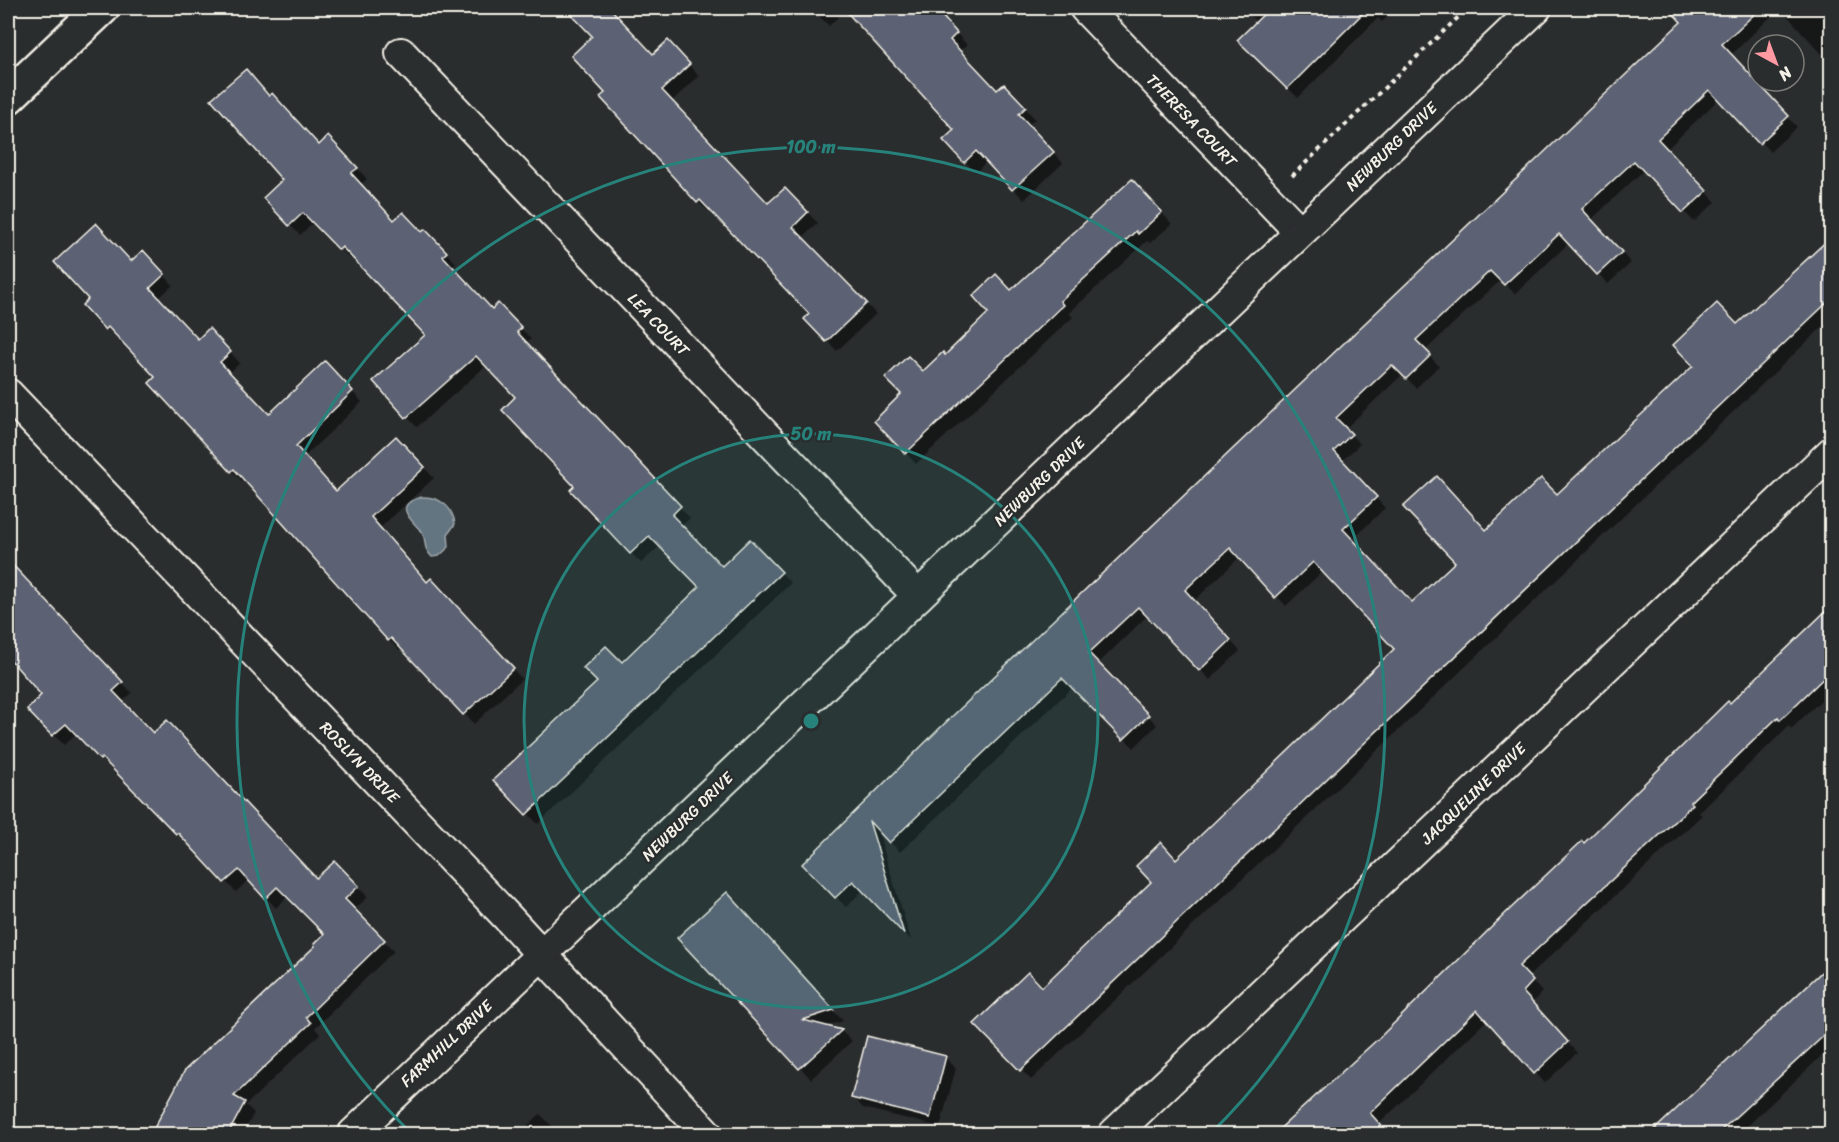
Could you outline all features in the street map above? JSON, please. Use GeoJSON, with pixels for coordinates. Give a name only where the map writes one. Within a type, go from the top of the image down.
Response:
{"type":"FeatureCollection","features":[{"type":"Feature","properties":{"kind":"street"},"geometry":{"type":"LineString","coordinates":[[8,98],[102,8]]}},
{"type":"Feature","properties":{"kind":"street","name":"THERESA COURT"},"geometry":{"type":"LineString","coordinates":[[1085,8],[1300,232]]}},
{"type":"Feature","properties":{"kind":"street","name":"NEWBURG DRIVE"},"geometry":{"type":"LineString","coordinates":[[542,954],[1536,8]]}},
{"type":"Feature","properties":{"kind":"street","name":"LEA COURT"},"geometry":{"type":"LineString","coordinates":[[401,53],[918,596]]}},
{"type":"Feature","properties":{"kind":"street","name":"ROSLYN DRIVE"},"geometry":{"type":"LineString","coordinates":[[8,394],[542,954],[707,1134]]}},
{"type":"Feature","properties":{"kind":"street","name":"JACQUELINE DRIVE"},"geometry":{"type":"LineString","coordinates":[[1114,1134],[1832,452]]}},
{"type":"Feature","properties":{"kind":"street","name":"FARMHILL DRIVE"},"geometry":{"type":"LineString","coordinates":[[353,1134],[542,954]]}},
{"type":"Feature","properties":{"kind":"path"},"geometry":{"type":"LineString","coordinates":[[1288,180],[1468,8]]}},
{"type":"Feature","properties":{"kind":"water"},"geometry":{"type":"Polygon","coordinates":[[[422,497],[434,498],[444,504],[454,518],[455,524],[448,534],[449,547],[439,556],[432,557],[423,534],[406,513],[407,504],[422,497]]]}},
{"type":"Feature","properties":{"kind":"building"},"geometry":{"type":"Polygon","coordinates":[[[565,8],[610,8],[653,54],[668,40],[690,64],[662,90],[768,203],[785,188],[808,212],[793,227],[867,303],[826,342],[804,319],[809,314],[700,200],[697,203],[600,97],[605,93],[571,56],[592,36],[565,8]]]}},
{"type":"Feature","properties":{"kind":"building"},"geometry":{"type":"Polygon","coordinates":[[[843,8],[935,8],[957,33],[950,40],[997,90],[1004,84],[1026,107],[1019,114],[1054,152],[1012,190],[976,151],[964,163],[943,140],[954,130],[843,8]]]}},
{"type":"Feature","properties":{"kind":"building"},"geometry":{"type":"Polygon","coordinates":[[[1270,8],[1368,8],[1287,89],[1237,40],[1270,8]]]}},
{"type":"Feature","properties":{"kind":"building"},"geometry":{"type":"Polygon","coordinates":[[[1668,8],[1761,8],[1722,44],[1746,70],[1746,93],[1768,93],[1789,116],[1759,144],[1709,90],[1658,139],[1707,191],[1683,213],[1634,161],[1582,209],[1622,252],[1597,275],[1559,234],[1504,285],[1490,271],[1464,295],[1416,340],[1431,355],[1406,379],[1392,365],[1336,418],[1352,434],[1334,451],[1377,497],[1343,529],[1412,602],[1455,562],[1403,507],[1437,476],[1486,530],[1541,478],[1557,494],[1693,366],[1673,345],[1717,303],[1737,324],[1832,236],[1832,298],[1020,1071],[974,1024],[1028,972],[1042,987],[1151,882],[1136,866],[1161,842],[1176,859],[1394,649],[1313,562],[1275,598],[1230,548],[1185,590],[1231,640],[1199,671],[1138,607],[1089,653],[1149,715],[1123,740],[1062,678],[889,843],[869,821],[904,934],[853,881],[835,898],[802,864],[941,727],[1681,22],[1668,8]]]}},
{"type":"Feature","properties":{"kind":"building"},"geometry":{"type":"Polygon","coordinates":[[[246,69],[269,96],[272,93],[319,145],[328,136],[358,168],[351,173],[394,220],[403,212],[422,232],[425,229],[447,252],[443,256],[492,309],[498,303],[522,328],[517,332],[681,506],[672,515],[722,566],[750,539],[782,572],[526,815],[493,780],[597,682],[583,668],[606,646],[622,662],[699,587],[649,536],[630,554],[570,490],[574,486],[502,410],[515,397],[476,356],[406,418],[373,381],[425,335],[342,247],[339,250],[303,213],[289,226],[263,198],[282,180],[211,99],[246,69]]]}},
{"type":"Feature","properties":{"kind":"building"},"geometry":{"type":"Polygon","coordinates":[[[1132,179],[1162,212],[1138,234],[1136,231],[1060,301],[1063,305],[905,454],[874,421],[901,394],[885,378],[908,356],[923,371],[943,352],[945,355],[988,313],[973,296],[996,274],[1011,290],[1132,179]]]}},
{"type":"Feature","properties":{"kind":"building"},"geometry":{"type":"Polygon","coordinates":[[[96,223],[131,261],[143,250],[165,274],[150,288],[198,339],[209,328],[231,352],[220,362],[269,414],[325,361],[353,391],[296,446],[336,491],[396,436],[425,467],[371,517],[427,582],[431,578],[514,668],[463,715],[391,638],[388,641],[234,469],[231,472],[149,383],[155,377],[108,327],[105,330],[82,305],[88,299],[54,262],[96,223]]]}},
{"type":"Feature","properties":{"kind":"building"},"geometry":{"type":"Polygon","coordinates":[[[8,560],[123,682],[113,691],[153,733],[167,720],[316,878],[335,861],[359,886],[345,899],[385,940],[306,1017],[311,1023],[234,1096],[245,1102],[228,1134],[151,1134],[185,1070],[315,946],[314,944],[324,934],[277,887],[265,899],[239,870],[224,883],[178,833],[176,834],[66,724],[52,736],[27,710],[41,695],[8,657],[8,560]]]}},
{"type":"Feature","properties":{"kind":"building"},"geometry":{"type":"Polygon","coordinates":[[[1832,605],[1832,670],[1780,720],[1778,717],[1690,802],[1693,804],[1519,966],[1533,981],[1523,992],[1568,1042],[1534,1074],[1477,1010],[1370,1113],[1389,1134],[1274,1134],[1380,1037],[1508,911],[1582,841],[1584,843],[1728,701],[1730,703],[1832,605]]]}},
{"type":"Feature","properties":{"kind":"building"},"geometry":{"type":"Polygon","coordinates":[[[727,892],[834,1010],[803,1020],[842,1030],[799,1069],[677,938],[727,892]]]}},
{"type":"Feature","properties":{"kind":"building"},"geometry":{"type":"Polygon","coordinates":[[[1832,962],[1832,1028],[1717,1134],[1650,1134],[1832,962]]]}},
{"type":"Feature","properties":{"kind":"building"},"geometry":{"type":"Polygon","coordinates":[[[867,1036],[946,1056],[930,1118],[851,1098],[867,1036]]]}}]}
